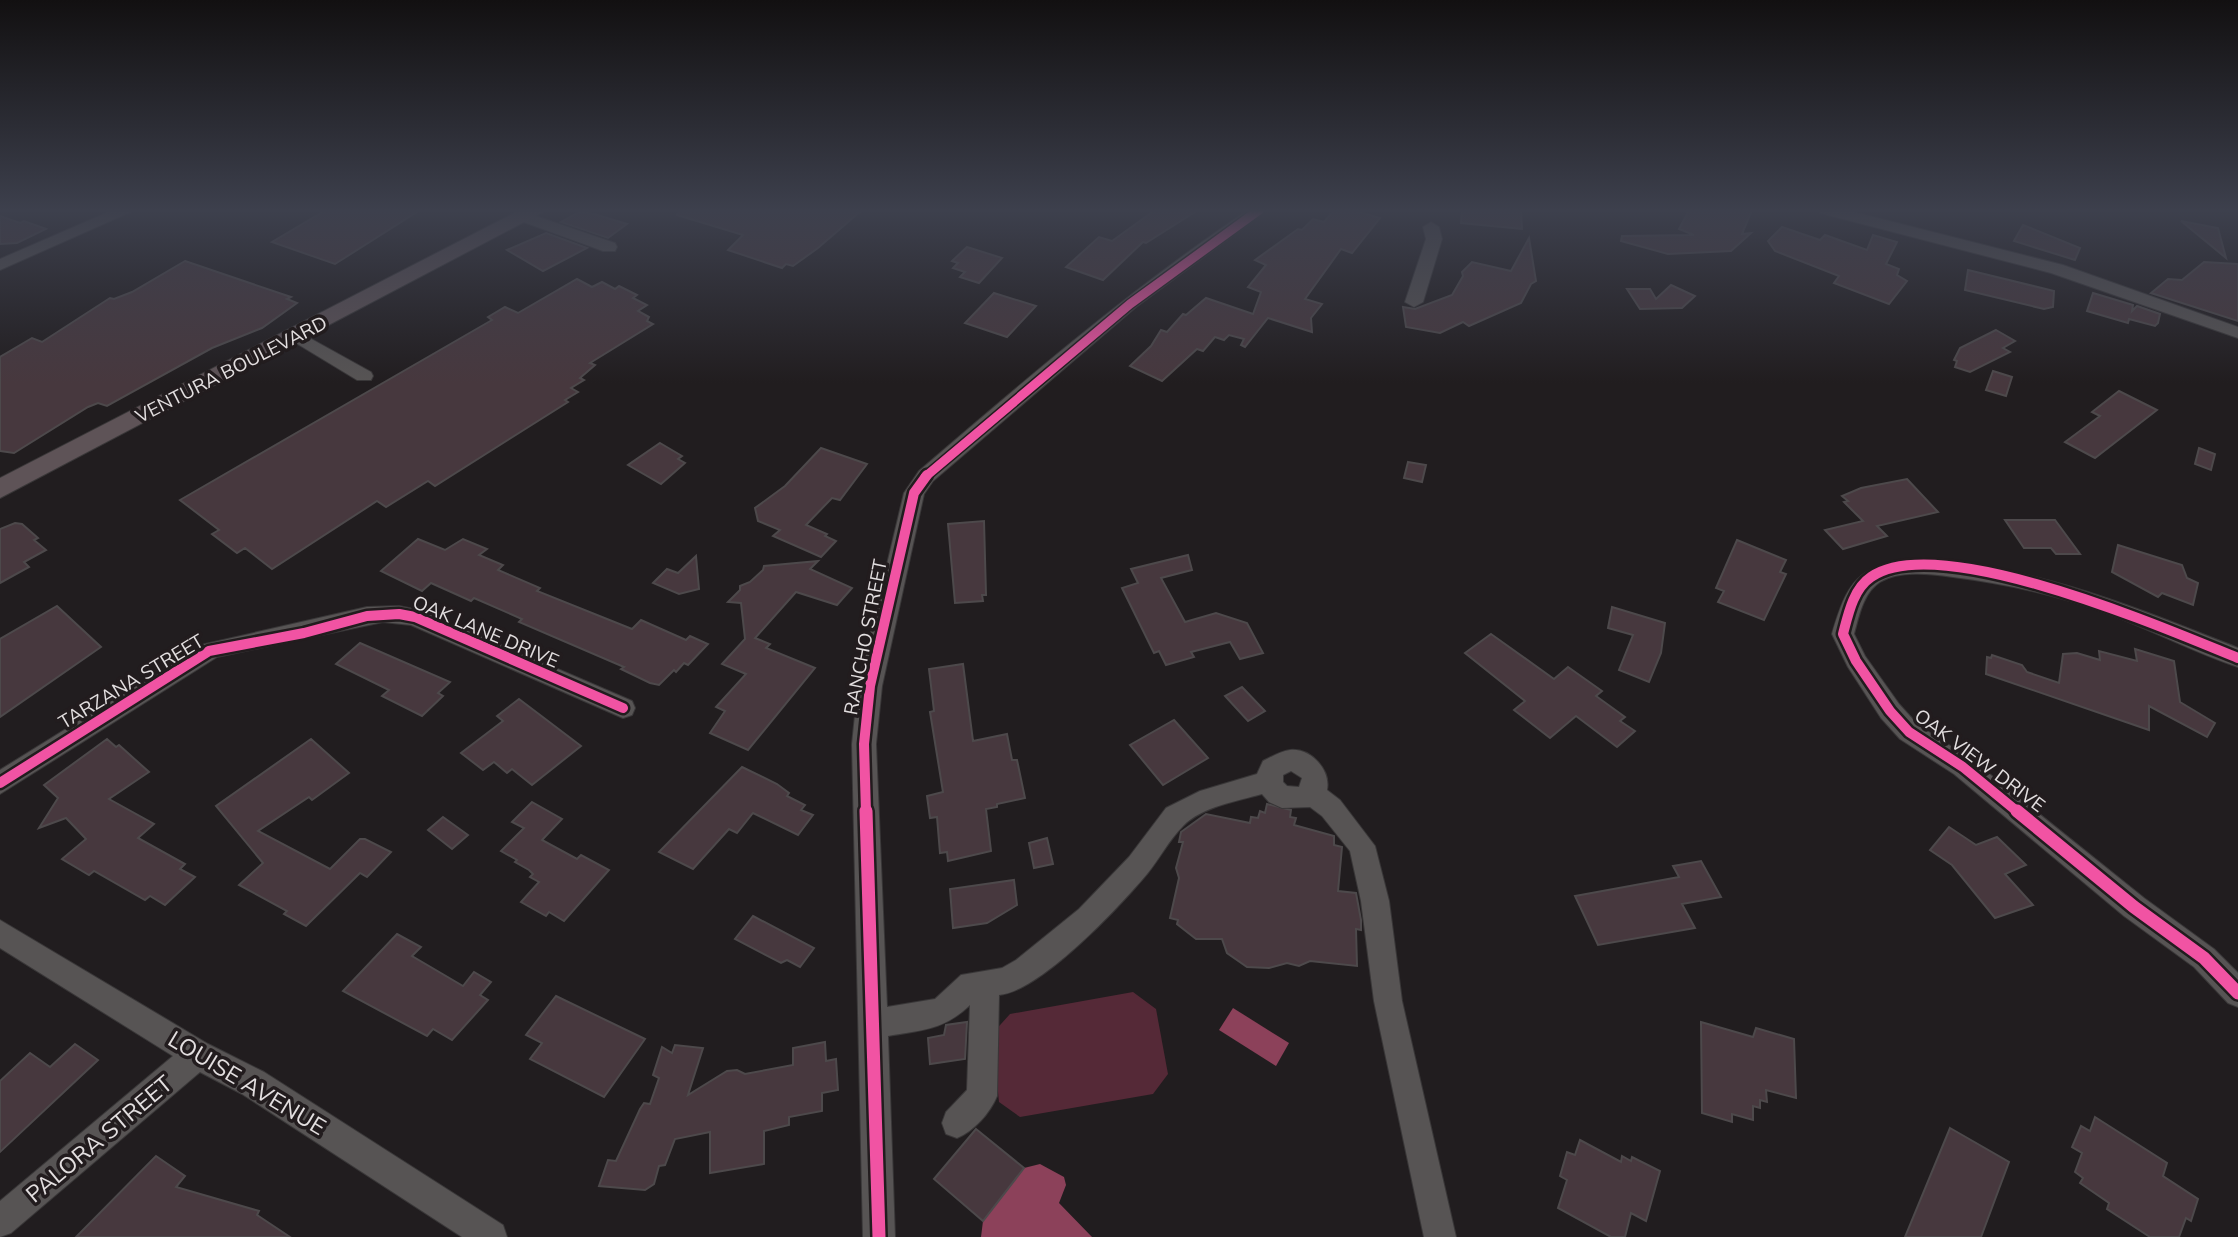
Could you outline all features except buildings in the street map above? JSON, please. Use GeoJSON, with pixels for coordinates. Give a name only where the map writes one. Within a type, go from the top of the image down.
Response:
{"type":"FeatureCollection","features":[{"type":"Feature","properties":{"kind":"main road","name":"VENTURA BOULEVARD"},"geometry":{"type":"LineString","coordinates":[[0,489],[428,268]]}},
{"type":"Feature","properties":{"kind":"street","name":"RANCHO STREET"},"geometry":{"type":"LineString","coordinates":[[879,1237],[864,744],[870,686],[891,583],[914,493],[926,477],[1034,384],[1177,268]]}},
{"type":"Feature","properties":{"kind":"street"},"geometry":{"type":"LineString","coordinates":[[1415,302],[1425,268]]}},
{"type":"Feature","properties":{"kind":"street"},"geometry":{"type":"LineString","coordinates":[[2048,268],[2238,333]]}},
{"type":"Feature","properties":{"kind":"street"},"geometry":{"type":"LineString","coordinates":[[297,336],[364,376]]}},
{"type":"Feature","properties":{"kind":"street","name":"OAK VIEW DRIVE"},"geometry":{"type":"LineString","coordinates":[[2238,658],[2084,597],[1929,564],[1898,566],[1872,576],[1856,594],[1843,634],[1863,672],[1909,732],[1963,767],[2134,907],[2204,958],[2238,993]]}},
{"type":"Feature","properties":{"kind":"street","name":"OAK LANE DRIVE"},"geometry":{"type":"LineString","coordinates":[[291,636],[377,613],[396,611],[623,708]]}},
{"type":"Feature","properties":{"kind":"street","name":"TARZANA STREET"},"geometry":{"type":"LineString","coordinates":[[0,783],[209,651],[232,643],[291,636]]}},
{"type":"Feature","properties":{"kind":"street"},"geometry":{"type":"LineString","coordinates":[[1298,761],[1314,775],[1315,788],[1298,800],[1282,797],[1269,780],[1272,768],[1277,764],[1298,761]]}},
{"type":"Feature","properties":{"kind":"street"},"geometry":{"type":"LineString","coordinates":[[872,1024],[942,1012],[971,985],[1006,981],[1026,969],[1089,918],[1138,865],[1175,816],[1209,799],[1269,780]]}},
{"type":"Feature","properties":{"kind":"street"},"geometry":{"type":"LineString","coordinates":[[1311,793],[1331,808],[1362,846],[1375,901],[1388,1001],[1440,1237]]}},
{"type":"Feature","properties":{"kind":"street","name":"LOUISE AVENUE"},"geometry":{"type":"LineString","coordinates":[[0,933],[197,1054],[253,1083],[491,1237]]}},
{"type":"Feature","properties":{"kind":"street"},"geometry":{"type":"LineString","coordinates":[[957,1123],[982,1096],[985,983]]}},
{"type":"Feature","properties":{"kind":"street","name":"PALORA STREET"},"geometry":{"type":"LineString","coordinates":[[0,1222],[166,1084],[197,1054]]}},
{"type":"Feature","properties":{"kind":"shaded area"},"geometry":{"type":"Polygon","coordinates":[[[1133,992],[1156,1009],[1168,1074],[1153,1094],[1020,1117],[999,1102],[992,1034],[1010,1014],[1133,992]]]}},
{"type":"Feature","properties":{"kind":"shaded area"},"geometry":{"type":"Polygon","coordinates":[[[1233,1008],[1289,1043],[1276,1066],[1219,1030],[1233,1008]]]}},
{"type":"Feature","properties":{"kind":"shaded area"},"geometry":{"type":"Polygon","coordinates":[[[1040,1164],[1064,1177],[1066,1185],[1059,1203],[1092,1237],[981,1237],[983,1221],[1024,1168],[1040,1164]]]}},
{"type":"Feature","properties":{"kind":"cycle path"},"geometry":{"type":"LineString","coordinates":[[879,1237],[864,744],[870,686],[914,493],[926,476],[1047,372],[1177,268]]}},
{"type":"Feature","properties":{"kind":"cycle path"},"geometry":{"type":"LineString","coordinates":[[2238,658],[2084,597],[2037,584],[1974,572],[1913,566],[1888,569],[1871,577],[1856,596],[1843,634],[1856,661],[1890,711],[1909,732],[1963,767],[2134,907],[2204,958],[2238,993]]}},
{"type":"Feature","properties":{"kind":"cycle path"},"geometry":{"type":"LineString","coordinates":[[0,783],[209,651],[304,633],[351,619],[383,614],[415,617],[623,708]]}}]}
